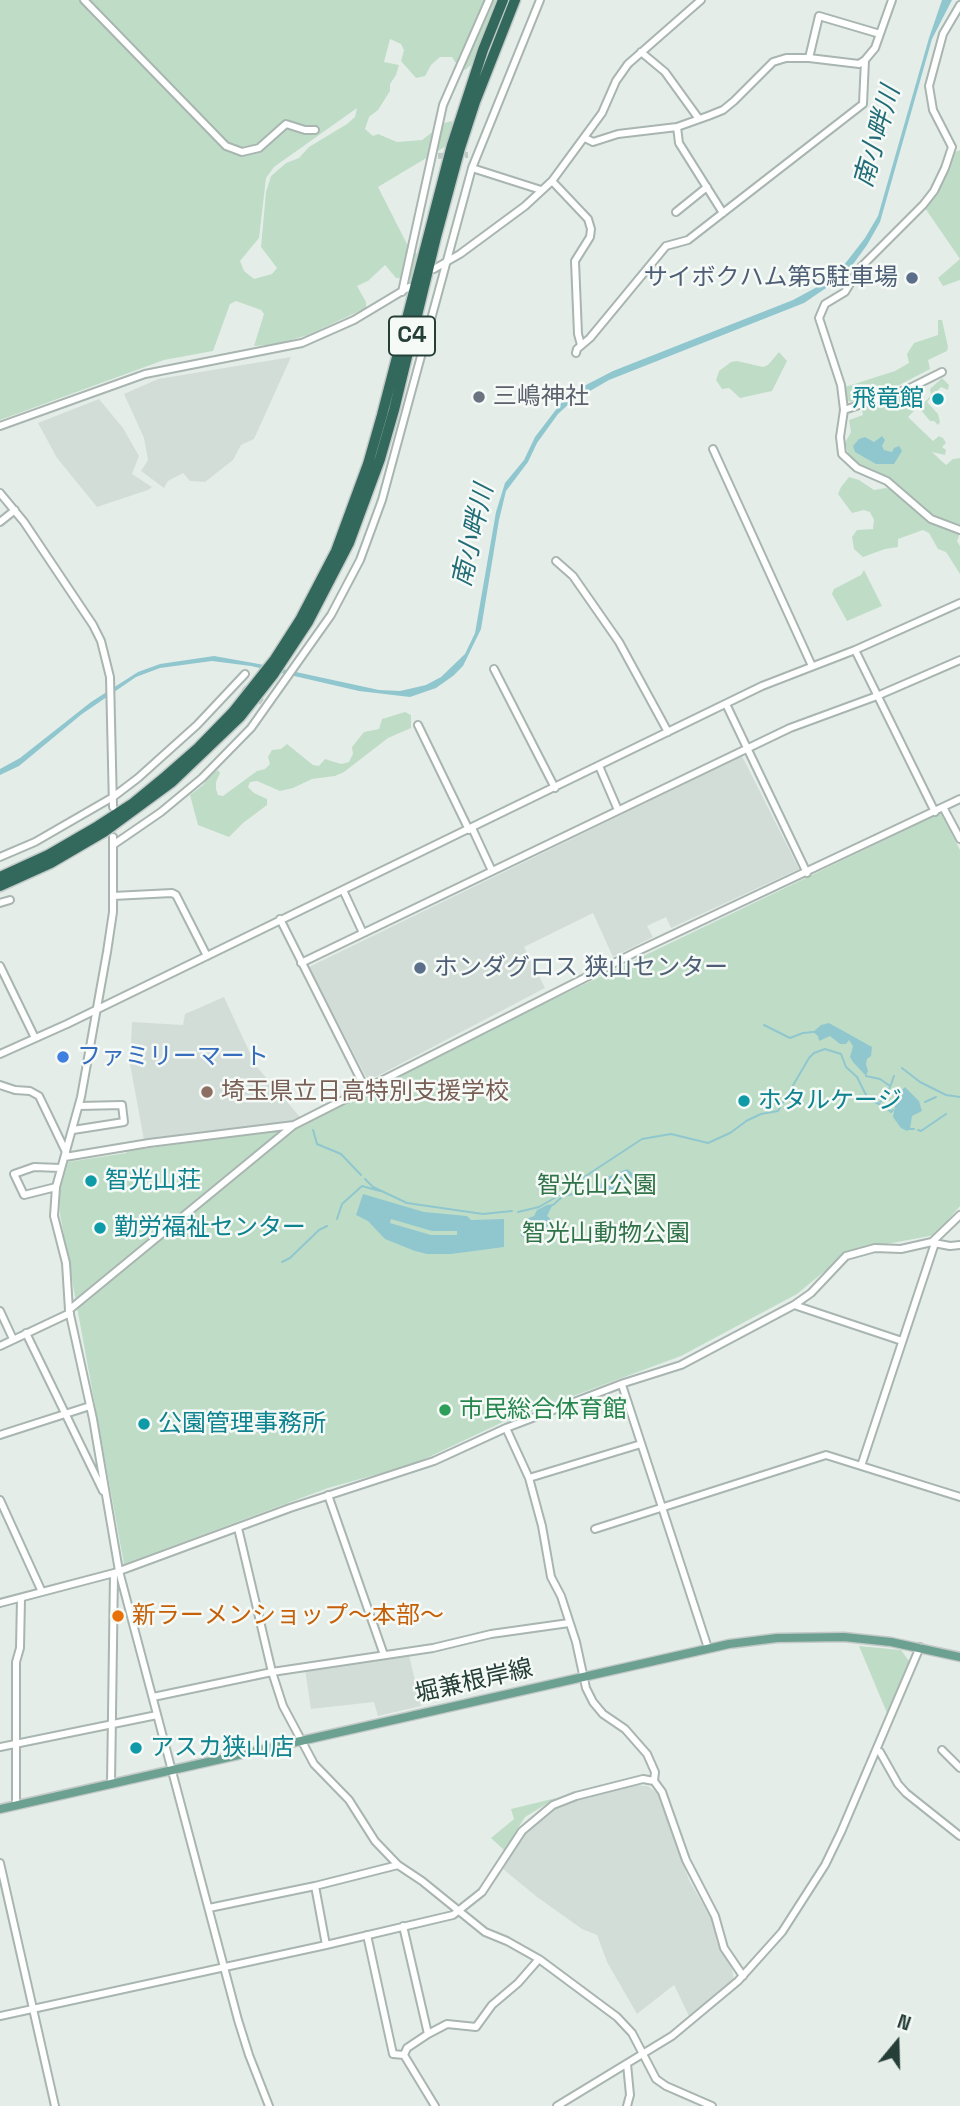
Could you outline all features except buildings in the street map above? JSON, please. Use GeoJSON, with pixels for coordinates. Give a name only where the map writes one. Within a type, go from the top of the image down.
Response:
{"type":"FeatureCollection","features":[{"type":"Feature","properties":{"kind":"highway","name":"C4"},"geometry":{"type":"LineString","coordinates":[[279,660],[336,551],[368,464],[452,145],[503,0]]}},
{"type":"Feature","properties":{"kind":"highway","name":"C4"},"geometry":{"type":"LineString","coordinates":[[0,886],[77,848],[136,810],[206,752],[240,717],[327,588],[366,497],[394,410],[460,148],[515,0]]}},
{"type":"Feature","properties":{"kind":"highway","name":"C4"},"geometry":{"type":"LineString","coordinates":[[0,877],[74,841],[132,804],[198,748],[269,674]]}},
{"type":"Feature","properties":{"kind":"main road","name":"堀兼根岸線"},"geometry":{"type":"LineString","coordinates":[[0,1810],[708,1648],[754,1640],[826,1636],[862,1638],[920,1647],[960,1657]]}},
{"type":"Feature","properties":{"kind":"street"},"geometry":{"type":"LineString","coordinates":[[84,0],[226,146],[242,152],[258,148],[286,124],[315,130]]}},
{"type":"Feature","properties":{"kind":"street"},"geometry":{"type":"LineString","coordinates":[[402,292],[435,156],[443,105],[489,0]]}},
{"type":"Feature","properties":{"kind":"street"},"geometry":{"type":"LineString","coordinates":[[113,845],[161,812],[202,778],[251,728],[265,704],[287,679],[331,615],[369,540],[386,488],[472,168],[472,155],[540,0]]}},
{"type":"Feature","properties":{"kind":"street"},"geometry":{"type":"LineString","coordinates":[[434,269],[525,206],[552,181],[602,113],[616,81],[628,65],[701,0]]}},
{"type":"Feature","properties":{"kind":"street"},"geometry":{"type":"LineString","coordinates":[[585,138],[593,142],[618,134],[677,127],[699,119],[728,105],[773,62],[786,58],[852,64],[865,60],[875,48],[892,0]]}},
{"type":"Feature","properties":{"kind":"street"},"geometry":{"type":"LineString","coordinates":[[960,5],[943,34],[929,86],[929,99],[933,110],[952,147],[945,168],[934,191],[923,205],[859,269],[845,292],[825,304],[819,318],[840,381],[844,410],[840,446],[842,454],[849,462],[887,481],[931,519],[960,530]]}},
{"type":"Feature","properties":{"kind":"street"},"geometry":{"type":"LineString","coordinates":[[809,58],[819,16],[880,34]]}},
{"type":"Feature","properties":{"kind":"street"},"geometry":{"type":"LineString","coordinates":[[641,52],[665,72],[699,119]]}},
{"type":"Feature","properties":{"kind":"street"},"geometry":{"type":"LineString","coordinates":[[576,353],[666,246],[688,240],[863,104],[865,60]]}},
{"type":"Feature","properties":{"kind":"street"},"geometry":{"type":"LineString","coordinates":[[677,127],[679,143],[723,213]]}},
{"type":"Feature","properties":{"kind":"street"},"geometry":{"type":"LineString","coordinates":[[472,168],[541,190]]}},
{"type":"Feature","properties":{"kind":"street"},"geometry":{"type":"LineString","coordinates":[[552,181],[588,219],[591,229],[590,237],[575,261],[578,334],[582,345]]}},
{"type":"Feature","properties":{"kind":"street"},"geometry":{"type":"LineString","coordinates":[[676,212],[707,187]]}},
{"type":"Feature","properties":{"kind":"street"},"geometry":{"type":"LineString","coordinates":[[0,426],[145,374],[302,342],[355,320],[409,287]]}},
{"type":"Feature","properties":{"kind":"street"},"geometry":{"type":"LineString","coordinates":[[844,410],[908,389],[942,372]]}},
{"type":"Feature","properties":{"kind":"street"},"geometry":{"type":"LineString","coordinates":[[713,449],[812,666]]}},
{"type":"Feature","properties":{"kind":"street"},"geometry":{"type":"LineString","coordinates":[[0,493],[15,510],[93,625],[104,650],[110,677],[113,807]]}},
{"type":"Feature","properties":{"kind":"street"},"geometry":{"type":"LineString","coordinates":[[0,522],[15,510]]}},
{"type":"Feature","properties":{"kind":"street"},"geometry":{"type":"LineString","coordinates":[[556,561],[573,576],[619,642],[668,732]]}},
{"type":"Feature","properties":{"kind":"street"},"geometry":{"type":"LineString","coordinates":[[0,1054],[762,686],[855,650],[960,603]]}},
{"type":"Feature","properties":{"kind":"street"},"geometry":{"type":"LineString","coordinates":[[855,650],[935,812]]}},
{"type":"Feature","properties":{"kind":"street"},"geometry":{"type":"LineString","coordinates":[[302,963],[746,748],[960,660]]}},
{"type":"Feature","properties":{"kind":"street"},"geometry":{"type":"LineString","coordinates":[[494,669],[555,788]]}},
{"type":"Feature","properties":{"kind":"street"},"geometry":{"type":"LineString","coordinates":[[0,857],[36,842],[113,797],[138,778],[240,686],[245,674]]}},
{"type":"Feature","properties":{"kind":"street"},"geometry":{"type":"LineString","coordinates":[[726,704],[807,873]]}},
{"type":"Feature","properties":{"kind":"street"},"geometry":{"type":"LineString","coordinates":[[418,725],[492,871]]}},
{"type":"Feature","properties":{"kind":"street"},"geometry":{"type":"LineString","coordinates":[[599,766],[618,810]]}},
{"type":"Feature","properties":{"kind":"street"},"geometry":{"type":"LineString","coordinates":[[0,1346],[70,1312],[294,1125],[638,951],[960,799]]}},
{"type":"Feature","properties":{"kind":"street"},"geometry":{"type":"LineString","coordinates":[[943,807],[960,839]]}},
{"type":"Feature","properties":{"kind":"street"},"geometry":{"type":"LineString","coordinates":[[113,837],[113,896],[109,939],[79,1106],[56,1187],[54,1216],[65,1263],[70,1312],[107,1498],[117,1572],[249,2055],[269,2106]]}},
{"type":"Feature","properties":{"kind":"street"},"geometry":{"type":"LineString","coordinates":[[343,890],[363,933]]}},
{"type":"Feature","properties":{"kind":"street"},"geometry":{"type":"LineString","coordinates":[[113,896],[176,895],[207,956]]}},
{"type":"Feature","properties":{"kind":"street"},"geometry":{"type":"LineString","coordinates":[[0,903],[10,900]]}},
{"type":"Feature","properties":{"kind":"street"},"geometry":{"type":"LineString","coordinates":[[279,919],[365,1088]]}},
{"type":"Feature","properties":{"kind":"street"},"geometry":{"type":"LineString","coordinates":[[0,966],[36,1038]]}},
{"type":"Feature","properties":{"kind":"street"},"geometry":{"type":"LineString","coordinates":[[0,1085],[30,1091],[38,1096],[65,1155]]}},
{"type":"Feature","properties":{"kind":"street"},"geometry":{"type":"LineString","coordinates":[[73,1130],[124,1122],[122,1105],[79,1106]]}},
{"type":"Feature","properties":{"kind":"street"},"geometry":{"type":"LineString","coordinates":[[65,1155],[294,1125]]}},
{"type":"Feature","properties":{"kind":"street"},"geometry":{"type":"LineString","coordinates":[[56,1187],[24,1195],[14,1174],[34,1167],[61,1168]]}},
{"type":"Feature","properties":{"kind":"street"},"geometry":{"type":"LineString","coordinates":[[861,1466],[934,1242],[960,1215]]}},
{"type":"Feature","properties":{"kind":"street"},"geometry":{"type":"LineString","coordinates":[[0,1603],[117,1572],[434,1461],[506,1428],[681,1365],[794,1305],[811,1293],[852,1253],[875,1248],[901,1249],[934,1242],[950,1247],[960,1245]]}},
{"type":"Feature","properties":{"kind":"street"},"geometry":{"type":"LineString","coordinates":[[794,1305],[902,1340]]}},
{"type":"Feature","properties":{"kind":"street"},"geometry":{"type":"LineString","coordinates":[[0,1311],[13,1339]]}},
{"type":"Feature","properties":{"kind":"street"},"geometry":{"type":"LineString","coordinates":[[26,1333],[107,1498]]}},
{"type":"Feature","properties":{"kind":"street"},"geometry":{"type":"LineString","coordinates":[[622,1385],[708,1648]]}},
{"type":"Feature","properties":{"kind":"street"},"geometry":{"type":"LineString","coordinates":[[0,1435],[90,1406]]}},
{"type":"Feature","properties":{"kind":"street"},"geometry":{"type":"LineString","coordinates":[[506,1428],[529,1478],[542,1526],[551,1577],[561,1596],[576,1642],[582,1677],[593,1702],[603,1714],[625,1729],[647,1754],[654,1772],[654,1781],[662,1792],[687,1860],[715,1916],[724,1948],[743,1976]]}},
{"type":"Feature","properties":{"kind":"street"},"geometry":{"type":"LineString","coordinates":[[529,1478],[641,1444]]}},
{"type":"Feature","properties":{"kind":"street"},"geometry":{"type":"LineString","coordinates":[[596,1529],[826,1455],[960,1497]]}},
{"type":"Feature","properties":{"kind":"street"},"geometry":{"type":"LineString","coordinates":[[328,1496],[384,1655]]}},
{"type":"Feature","properties":{"kind":"street"},"geometry":{"type":"LineString","coordinates":[[0,1500],[42,1592]]}},
{"type":"Feature","properties":{"kind":"street"},"geometry":{"type":"LineString","coordinates":[[238,1528],[272,1672],[284,1706],[314,1764],[349,1800],[375,1841],[398,1865],[485,1932],[539,1959],[617,2017],[632,2033],[656,2079],[712,2106]]}},
{"type":"Feature","properties":{"kind":"street"},"geometry":{"type":"LineString","coordinates":[[111,1784],[110,1724],[117,1572]]}},
{"type":"Feature","properties":{"kind":"street"},"geometry":{"type":"LineString","coordinates":[[16,1805],[16,1662],[20,1648],[21,1598]]}},
{"type":"Feature","properties":{"kind":"street"},"geometry":{"type":"LineString","coordinates":[[153,1697],[272,1672],[433,1648],[491,1634],[569,1623]]}},
{"type":"Feature","properties":{"kind":"street"},"geometry":{"type":"LineString","coordinates":[[557,2106],[672,2036],[743,1976],[782,1932],[825,1864],[920,1647]]}},
{"type":"Feature","properties":{"kind":"street"},"geometry":{"type":"LineString","coordinates":[[0,1747],[157,1715]]}},
{"type":"Feature","properties":{"kind":"street"},"geometry":{"type":"LineString","coordinates":[[876,1750],[880,1752],[906,1793],[960,1836]]}},
{"type":"Feature","properties":{"kind":"street"},"geometry":{"type":"LineString","coordinates":[[942,1750],[960,1768]]}},
{"type":"Feature","properties":{"kind":"street"},"geometry":{"type":"LineString","coordinates":[[0,2016],[453,1915],[482,1892],[522,1831],[544,1811],[576,1796],[643,1779],[654,1781]]}},
{"type":"Feature","properties":{"kind":"street"},"geometry":{"type":"LineString","coordinates":[[0,1863],[55,2106]]}},
{"type":"Feature","properties":{"kind":"street"},"geometry":{"type":"LineString","coordinates":[[209,1908],[398,1865]]}},
{"type":"Feature","properties":{"kind":"street"},"geometry":{"type":"LineString","coordinates":[[315,1886],[326,1945]]}},
{"type":"Feature","properties":{"kind":"street"},"geometry":{"type":"LineString","coordinates":[[403,1926],[428,2034]]}},
{"type":"Feature","properties":{"kind":"street"},"geometry":{"type":"LineString","coordinates":[[367,1935],[393,2054],[404,2055]]}},
{"type":"Feature","properties":{"kind":"street"},"geometry":{"type":"LineString","coordinates":[[404,2055],[407,2048],[447,2024],[476,2027],[492,2005],[518,1983],[539,1959]]}},
{"type":"Feature","properties":{"kind":"street"},"geometry":{"type":"LineString","coordinates":[[404,2055],[435,2106]]}},
{"type":"Feature","properties":{"kind":"street"},"geometry":{"type":"LineString","coordinates":[[627,2064],[630,2095],[627,2106]]}},
{"type":"Feature","properties":{"kind":"shaded area"},"geometry":{"type":"Polygon","coordinates":[[[291,357],[254,439],[241,445],[233,460],[205,482],[190,481],[183,473],[168,481],[164,488],[141,471],[148,460],[144,438],[124,394],[158,379],[291,357]]]}},
{"type":"Feature","properties":{"kind":"shaded area"},"geometry":{"type":"Polygon","coordinates":[[[99,399],[123,428],[139,456],[132,474],[152,487],[97,507],[57,458],[38,423],[99,399]]]}},
{"type":"Feature","properties":{"kind":"shaded area"},"geometry":{"type":"Polygon","coordinates":[[[742,756],[799,869],[671,928],[666,917],[647,926],[653,937],[613,957],[593,913],[524,947],[545,988],[368,1081],[309,967],[742,756]]]}},
{"type":"Feature","properties":{"kind":"shaded area","name":"埼玉県立日高特別支援学校"},"geometry":{"type":"Polygon","coordinates":[[[224,997],[256,1066],[300,1117],[283,1124],[144,1140],[130,1064],[132,1022],[183,1025],[185,1014],[224,997]]]}},
{"type":"Feature","properties":{"kind":"shaded area"},"geometry":{"type":"Polygon","coordinates":[[[409,1655],[421,1706],[378,1716],[374,1702],[311,1709],[305,1669],[409,1655]]]}},
{"type":"Feature","properties":{"kind":"shaded area"},"geometry":{"type":"Polygon","coordinates":[[[634,1785],[648,1786],[657,1793],[689,1880],[713,1922],[717,1943],[732,1968],[734,1981],[689,2016],[674,1985],[637,2014],[607,1962],[597,1935],[582,1929],[503,1869],[525,1832],[545,1813],[564,1802],[634,1785]]]}},
{"type":"Feature","properties":{"kind":"green space"},"geometry":{"type":"Polygon","coordinates":[[[0,0],[498,0],[471,65],[465,70],[452,57],[440,57],[431,65],[425,76],[416,78],[401,61],[404,50],[401,44],[390,39],[384,62],[399,65],[390,84],[390,91],[378,110],[369,117],[365,129],[373,136],[378,134],[397,142],[422,140],[444,123],[452,121],[448,145],[378,187],[408,246],[417,254],[411,279],[396,278],[385,265],[368,281],[357,286],[366,302],[366,308],[308,335],[277,344],[254,346],[264,314],[261,310],[236,301],[230,304],[213,351],[164,360],[0,420],[0,0]],[[357,108],[274,167],[266,178],[259,238],[240,261],[244,271],[254,279],[272,274],[277,268],[261,247],[266,192],[271,176],[355,117],[357,108]]]}},
{"type":"Feature","properties":{"kind":"green space"},"geometry":{"type":"Polygon","coordinates":[[[960,150],[960,259],[925,208],[945,177],[955,152],[960,150]]]}},
{"type":"Feature","properties":{"kind":"green space"},"geometry":{"type":"Polygon","coordinates":[[[960,259],[960,280],[943,286],[938,278],[960,259]]]}},
{"type":"Feature","properties":{"kind":"green space"},"geometry":{"type":"Polygon","coordinates":[[[938,320],[942,320],[948,347],[947,351],[928,360],[930,369],[888,391],[850,402],[845,399],[845,387],[895,371],[909,363],[907,354],[914,343],[938,335],[938,320]]]}},
{"type":"Feature","properties":{"kind":"green space"},"geometry":{"type":"Polygon","coordinates":[[[779,352],[787,361],[772,391],[740,398],[729,388],[722,389],[716,380],[719,371],[731,362],[763,367],[779,352]]]}},
{"type":"Feature","properties":{"kind":"green space"},"geometry":{"type":"Polygon","coordinates":[[[942,378],[949,385],[948,390],[941,387],[927,402],[938,414],[938,425],[930,421],[920,409],[916,409],[908,417],[933,441],[939,436],[943,438],[946,443],[942,447],[946,450],[945,455],[932,452],[946,465],[953,459],[960,458],[960,527],[930,513],[888,478],[850,459],[845,443],[851,432],[849,420],[863,415],[861,406],[903,394],[915,408],[927,400],[931,395],[930,389],[942,378]]]}},
{"type":"Feature","properties":{"kind":"green space"},"geometry":{"type":"Polygon","coordinates":[[[849,477],[874,490],[894,490],[921,516],[960,533],[957,541],[960,546],[960,574],[946,552],[938,549],[929,533],[923,530],[898,539],[898,547],[863,557],[854,549],[852,537],[857,530],[873,529],[874,520],[870,512],[864,510],[852,513],[838,494],[849,477]]]}},
{"type":"Feature","properties":{"kind":"green space"},"geometry":{"type":"Polygon","coordinates":[[[864,570],[882,606],[847,621],[832,594],[834,589],[861,575],[864,570]]]}},
{"type":"Feature","properties":{"kind":"green space"},"geometry":{"type":"Polygon","coordinates":[[[405,712],[411,715],[411,728],[388,738],[344,772],[312,779],[280,791],[257,781],[250,782],[248,787],[267,799],[267,805],[229,837],[198,825],[190,795],[203,785],[212,773],[218,770],[220,773],[216,789],[218,795],[223,796],[257,771],[265,769],[270,764],[268,757],[272,750],[281,749],[287,744],[313,765],[319,766],[325,759],[341,764],[349,762],[353,754],[352,747],[364,732],[379,729],[382,719],[405,712]]]}},
{"type":"Feature","properties":{"kind":"green space","name":"智光山公園"},"geometry":{"type":"Polygon","coordinates":[[[941,813],[960,850],[960,1206],[935,1235],[849,1251],[797,1294],[681,1356],[503,1422],[414,1464],[328,1488],[124,1564],[60,1214],[59,1194],[68,1162],[127,1151],[279,1131],[941,813]]]}},
{"type":"Feature","properties":{"kind":"green space"},"geometry":{"type":"Polygon","coordinates":[[[859,1646],[901,1650],[909,1661],[887,1713],[859,1646]]]}},
{"type":"Feature","properties":{"kind":"green space"},"geometry":{"type":"Polygon","coordinates":[[[556,1798],[525,1817],[504,1850],[491,1838],[514,1819],[511,1809],[556,1798]]]}},
{"type":"Feature","properties":{"kind":"water"},"geometry":{"type":"Polygon","coordinates":[[[942,0],[952,0],[932,39],[880,222],[867,245],[851,267],[804,303],[609,380],[571,402],[558,414],[506,491],[481,629],[463,666],[453,676],[436,688],[410,697],[359,691],[251,666],[212,661],[160,668],[136,677],[82,714],[19,766],[0,775],[0,769],[20,758],[91,702],[138,672],[160,664],[214,656],[379,690],[400,691],[426,685],[441,677],[465,654],[475,633],[496,512],[505,483],[524,460],[535,437],[561,403],[582,387],[613,371],[793,300],[817,287],[844,265],[865,238],[878,216],[942,0]]]}},
{"type":"Feature","properties":{"kind":"water"},"geometry":{"type":"Polygon","coordinates":[[[882,436],[885,440],[882,446],[884,450],[892,452],[899,446],[902,451],[894,464],[876,464],[855,452],[853,446],[859,439],[865,437],[874,442],[882,436]]]}},
{"type":"Feature","properties":{"kind":"water"},"geometry":{"type":"Polygon","coordinates":[[[829,1023],[872,1047],[871,1056],[867,1059],[866,1076],[850,1057],[853,1046],[849,1040],[846,1044],[840,1044],[830,1036],[819,1041],[813,1032],[821,1025],[829,1023]]]}},
{"type":"Feature","properties":{"kind":"water"},"geometry":{"type":"Polygon","coordinates":[[[905,1087],[919,1101],[922,1111],[912,1116],[910,1129],[907,1131],[901,1128],[893,1117],[897,1095],[905,1087]]]}},
{"type":"Feature","properties":{"kind":"water"},"geometry":{"type":"Polygon","coordinates":[[[627,1169],[634,1174],[635,1179],[623,1184],[621,1181],[616,1185],[617,1189],[609,1193],[598,1190],[603,1179],[627,1169]]]}},
{"type":"Feature","properties":{"kind":"water"},"geometry":{"type":"Polygon","coordinates":[[[363,1194],[424,1212],[467,1216],[471,1220],[504,1219],[504,1247],[451,1254],[427,1254],[385,1239],[368,1221],[356,1215],[363,1194]],[[391,1219],[390,1223],[431,1235],[457,1235],[457,1231],[432,1231],[391,1219]]]}},
{"type":"Feature","properties":{"kind":"water"},"geometry":{"type":"Polygon","coordinates":[[[553,1204],[547,1216],[553,1221],[551,1226],[537,1228],[534,1239],[521,1236],[526,1219],[534,1216],[537,1210],[553,1204]]]}},
{"type":"Feature","properties":{"kind":"waterway"},"geometry":{"type":"LineString","coordinates":[[764,1025],[790,1038],[813,1032]]}},
{"type":"Feature","properties":{"kind":"waterway"},"geometry":{"type":"LineString","coordinates":[[746,1121],[761,1114],[778,1111],[809,1058],[825,1049],[841,1054],[846,1067],[857,1077],[868,1099],[881,1105]]}},
{"type":"Feature","properties":{"kind":"waterway"},"geometry":{"type":"LineString","coordinates":[[902,1068],[920,1082],[946,1095],[960,1097]]}},
{"type":"Feature","properties":{"kind":"waterway"},"geometry":{"type":"LineString","coordinates":[[866,1076],[880,1079],[890,1086]]}},
{"type":"Feature","properties":{"kind":"waterway"},"geometry":{"type":"LineString","coordinates":[[880,1102],[887,1095],[894,1076]]}},
{"type":"Feature","properties":{"kind":"waterway"},"geometry":{"type":"LineString","coordinates":[[925,1102],[936,1097]]}},
{"type":"Feature","properties":{"kind":"waterway"},"geometry":{"type":"LineString","coordinates":[[884,1106],[891,1112],[893,1110]]}},
{"type":"Feature","properties":{"kind":"waterway"},"geometry":{"type":"LineString","coordinates":[[918,1130],[921,1131],[946,1114]]}},
{"type":"Feature","properties":{"kind":"waterway"},"geometry":{"type":"LineString","coordinates":[[575,1183],[642,1139],[671,1134],[708,1143],[730,1133],[745,1122]]}},
{"type":"Feature","properties":{"kind":"waterway"},"geometry":{"type":"LineString","coordinates":[[313,1130],[317,1144],[341,1154],[361,1175]]}},
{"type":"Feature","properties":{"kind":"waterway"},"geometry":{"type":"LineString","coordinates":[[365,1179],[373,1187],[407,1203],[483,1214],[512,1211]]}},
{"type":"Feature","properties":{"kind":"waterway"},"geometry":{"type":"LineString","coordinates":[[518,1212],[539,1207],[574,1184]]}},
{"type":"Feature","properties":{"kind":"waterway"},"geometry":{"type":"LineString","coordinates":[[337,1219],[342,1204],[362,1186],[380,1191]]}},
{"type":"Feature","properties":{"kind":"waterway"},"geometry":{"type":"LineString","coordinates":[[553,1205],[563,1196],[594,1190]]}},
{"type":"Feature","properties":{"kind":"waterway"},"geometry":{"type":"LineString","coordinates":[[282,1262],[327,1226]]}},
{"type":"Feature","properties":{"kind":"tunnel"},"geometry":{"type":"LineString","coordinates":[[438,156],[468,155]]}},
{"type":"Feature","properties":{"kind":"tunnel"},"geometry":{"type":"LineString","coordinates":[[243,688],[262,702]]}},
{"type":"Feature","properties":{"kind":"place","name":"サイボクハム第5駐車場"},"geometry":{"type":"Point","coordinates":[912,278]}},
{"type":"Feature","properties":{"kind":"place","name":"三嶋神社"},"geometry":{"type":"Point","coordinates":[479,397]}},
{"type":"Feature","properties":{"kind":"place","name":"飛竜館"},"geometry":{"type":"Point","coordinates":[938,399]}},
{"type":"Feature","properties":{"kind":"place","name":"ホンダグロス 狭山センター"},"geometry":{"type":"Point","coordinates":[420,968]}},
{"type":"Feature","properties":{"kind":"place","name":"ファミリーマート"},"geometry":{"type":"Point","coordinates":[63,1057]}},
{"type":"Feature","properties":{"kind":"place","name":"埼玉県立日高特別支援学校"},"geometry":{"type":"Point","coordinates":[207,1092]}},
{"type":"Feature","properties":{"kind":"place","name":"ホタルケージ"},"geometry":{"type":"Point","coordinates":[744,1101]}},
{"type":"Feature","properties":{"kind":"place","name":"智光山荘"},"geometry":{"type":"Point","coordinates":[91,1181]}},
{"type":"Feature","properties":{"kind":"place","name":"勤労福祉センター"},"geometry":{"type":"Point","coordinates":[100,1228]}},
{"type":"Feature","properties":{"kind":"place","name":"市民総合体育館"},"geometry":{"type":"Point","coordinates":[445,1410]}},
{"type":"Feature","properties":{"kind":"place","name":"公園管理事務所"},"geometry":{"type":"Point","coordinates":[144,1424]}},
{"type":"Feature","properties":{"kind":"place","name":"新ラーメンショップ～本部～"},"geometry":{"type":"Point","coordinates":[118,1616]}},
{"type":"Feature","properties":{"kind":"place","name":"アスカ狭山店"},"geometry":{"type":"Point","coordinates":[136,1748]}},
{"type":"Feature","properties":{"kind":"water label","name":"南小畔川"},"geometry":{"type":"Point","coordinates":[878,137]}},
{"type":"Feature","properties":{"kind":"water label","name":"南小畔川"},"geometry":{"type":"Point","coordinates":[474,536]}},
{"type":"Feature","properties":{"kind":"park label","name":"智光山動物公園"},"geometry":{"type":"Point","coordinates":[606,1234]}}]}
